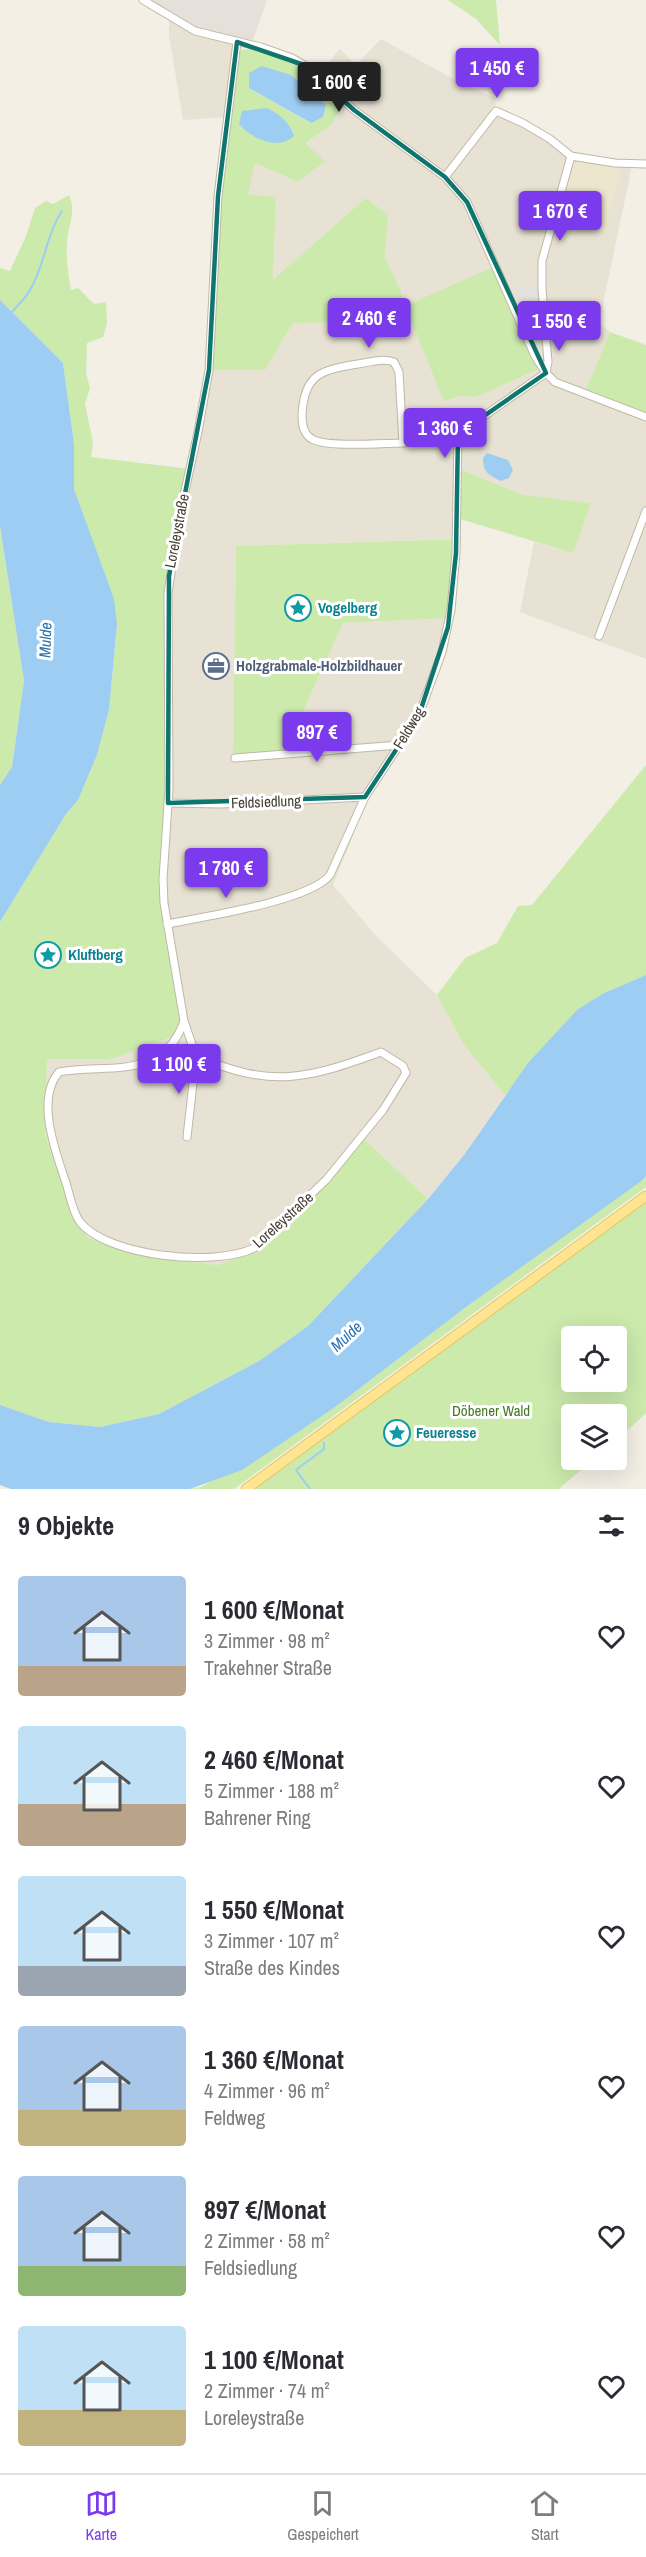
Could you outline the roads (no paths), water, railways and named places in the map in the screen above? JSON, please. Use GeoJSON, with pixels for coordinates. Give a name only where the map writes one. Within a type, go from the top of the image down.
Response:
{"type":"FeatureCollection","features":[{"type":"Feature","properties":{"kind":"main road"},"geometry":{"type":"LineString","coordinates":[[246,1489],[646,1196]]}},
{"type":"Feature","properties":{"kind":"street"},"geometry":{"type":"LineString","coordinates":[[143,0],[195,31],[275,52],[304,65],[354,110],[445,177],[466,202],[525,333],[546,373],[555,382],[646,417]]}},
{"type":"Feature","properties":{"kind":"street","name":"Loreleystraße"},"geometry":{"type":"LineString","coordinates":[[187,1137],[196,1056],[184,1021],[167,924],[162,879],[168,803],[169,576],[209,369],[218,196],[237,42]]}},
{"type":"Feature","properties":{"kind":"street"},"geometry":{"type":"LineString","coordinates":[[445,177],[496,111],[523,123],[550,139],[572,156],[646,164]]}},
{"type":"Feature","properties":{"kind":"street"},"geometry":{"type":"LineString","coordinates":[[403,443],[399,372],[394,362],[380,360],[327,369],[315,376],[309,385],[304,395],[302,423],[305,433],[312,440],[352,444],[403,443],[458,434],[546,373],[548,362],[542,261],[572,156]]}},
{"type":"Feature","properties":{"kind":"street"},"geometry":{"type":"LineString","coordinates":[[525,333],[545,329]]}},
{"type":"Feature","properties":{"kind":"street","name":"Feldweg"},"geometry":{"type":"LineString","coordinates":[[167,924],[281,899],[324,883],[338,860],[351,825],[365,797],[419,715],[442,652],[448,627],[456,553],[458,434]]}},
{"type":"Feature","properties":{"kind":"street"},"geometry":{"type":"LineString","coordinates":[[599,636],[646,511]]}},
{"type":"Feature","properties":{"kind":"street"},"geometry":{"type":"LineString","coordinates":[[234,758],[399,745]]}},
{"type":"Feature","properties":{"kind":"street","name":"Feldsiedlung"},"geometry":{"type":"LineString","coordinates":[[168,803],[221,804],[365,797]]}},
{"type":"Feature","properties":{"kind":"street","name":"Loreleystraße"},"geometry":{"type":"LineString","coordinates":[[184,1021],[175,1042],[166,1051],[150,1060],[112,1070],[59,1072],[54,1077],[49,1095],[50,1132],[74,1209],[80,1222],[93,1233],[120,1248],[202,1258],[240,1255],[254,1248],[326,1180],[383,1110],[406,1073],[403,1066],[381,1052],[309,1075],[273,1078],[254,1076],[196,1056]]}},
{"type":"Feature","properties":{"kind":"water"},"geometry":{"type":"Polygon","coordinates":[[[262,66],[291,75],[326,105],[323,117],[311,123],[249,88],[249,73],[262,66]]]}},
{"type":"Feature","properties":{"kind":"water"},"geometry":{"type":"Polygon","coordinates":[[[267,108],[284,119],[294,136],[280,143],[273,143],[258,138],[239,124],[242,111],[267,108]]]}},
{"type":"Feature","properties":{"kind":"water","name":"Mulde"},"geometry":{"type":"Polygon","coordinates":[[[0,300],[63,363],[74,444],[74,489],[114,599],[117,624],[109,710],[97,755],[78,800],[66,814],[0,922],[0,785],[12,767],[24,681],[0,526],[0,300]]]}},
{"type":"Feature","properties":{"kind":"water"},"geometry":{"type":"Polygon","coordinates":[[[487,453],[508,460],[513,470],[509,478],[501,481],[487,473],[483,458],[487,453]]]}},
{"type":"Feature","properties":{"kind":"water","name":"Mulde"},"geometry":{"type":"Polygon","coordinates":[[[646,975],[646,1176],[640,1182],[466,1307],[338,1405],[242,1470],[190,1489],[11,1489],[0,1485],[0,1405],[49,1422],[100,1427],[159,1414],[259,1361],[308,1326],[428,1199],[464,1155],[528,1063],[578,1009],[604,993],[646,975]]]}},
{"type":"Feature","properties":{"kind":"waterway"},"geometry":{"type":"LineString","coordinates":[[12,312],[26,296],[35,280],[52,230],[62,211]]}},
{"type":"Feature","properties":{"kind":"waterway"},"geometry":{"type":"LineString","coordinates":[[310,1489],[296,1470],[324,1449],[324,1443]]}},
{"type":"Feature","properties":{"kind":"place","name":"Vogelberg"},"geometry":{"type":"Point","coordinates":[298,608]}},
{"type":"Feature","properties":{"kind":"place","name":"Holzgrabmale-Holzbildhauer"},"geometry":{"type":"Point","coordinates":[216,666]}},
{"type":"Feature","properties":{"kind":"place","name":"Kluftberg"},"geometry":{"type":"Point","coordinates":[48,955]}},
{"type":"Feature","properties":{"kind":"place","name":"Feueresse"},"geometry":{"type":"Point","coordinates":[397,1433]}},
{"type":"Feature","properties":{"kind":"park label","name":"Döbener Wald"},"geometry":{"type":"Point","coordinates":[491,1411]}}]}
